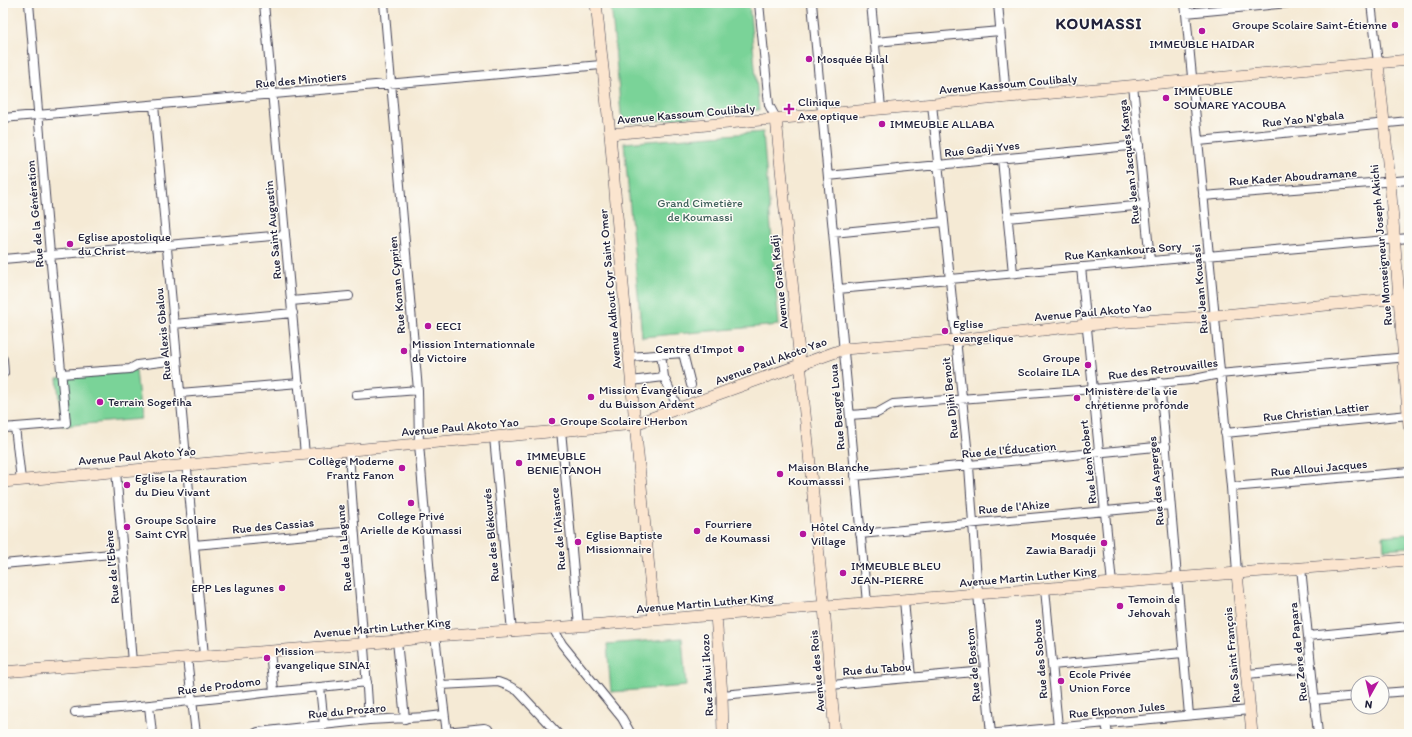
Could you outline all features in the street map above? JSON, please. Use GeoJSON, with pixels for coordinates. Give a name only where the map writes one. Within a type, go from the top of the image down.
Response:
{"type":"FeatureCollection","features":[{"type":"Feature","properties":{"kind":"street","name":"Rue de la Génération"},"geometry":{"type":"LineString","coordinates":[[15,427],[66,423],[29,3]]}},
{"type":"Feature","properties":{"kind":"street","name":"Rue Saint Augustin"},"geometry":{"type":"LineString","coordinates":[[264,3],[305,455]]}},
{"type":"Feature","properties":{"kind":"street","name":"Rue Konan Cyprien"},"geometry":{"type":"LineString","coordinates":[[384,3],[418,390],[419,444],[435,636],[446,733]]}},
{"type":"Feature","properties":{"kind":"street","name":"Avenue Adhout Cyr Saint Omer"},"geometry":{"type":"LineString","coordinates":[[596,3],[610,134],[634,424],[654,620]]}},
{"type":"Feature","properties":{"kind":"street","name":"Avenue Grah Kadji"},"geometry":{"type":"LineString","coordinates":[[760,3],[769,104],[776,118],[824,607]]}},
{"type":"Feature","properties":{"kind":"street","name":"Rue Beugré Loua"},"geometry":{"type":"LineString","coordinates":[[812,3],[867,603]]}},
{"type":"Feature","properties":{"kind":"street"},"geometry":{"type":"LineString","coordinates":[[871,3],[881,108]]}},
{"type":"Feature","properties":{"kind":"street"},"geometry":{"type":"LineString","coordinates":[[998,3],[1006,97]]}},
{"type":"Feature","properties":{"kind":"street","name":"Rue Jean Kouassi"},"geometry":{"type":"LineString","coordinates":[[1185,3],[1204,196],[1237,573]]}},
{"type":"Feature","properties":{"kind":"street"},"geometry":{"type":"LineString","coordinates":[[1186,12],[1289,3]]}},
{"type":"Feature","properties":{"kind":"street","name":"Rue Monseigneur Joseph Akichi"},"geometry":{"type":"LineString","coordinates":[[1371,3],[1390,182],[1394,239],[1404,298],[1409,418]]}},
{"type":"Feature","properties":{"kind":"street"},"geometry":{"type":"LineString","coordinates":[[874,42],[1000,31]]}},
{"type":"Feature","properties":{"kind":"street","name":"Avenue Kassoum Coulibaly"},"geometry":{"type":"LineString","coordinates":[[610,134],[1409,60]]}},
{"type":"Feature","properties":{"kind":"street","name":"Rue des Minotiers"},"geometry":{"type":"LineString","coordinates":[[3,118],[602,65]]}},
{"type":"Feature","properties":{"kind":"street","name":"Rue Jean Jacques Kanga"},"geometry":{"type":"LineString","coordinates":[[1133,85],[1150,261]]}},
{"type":"Feature","properties":{"kind":"street","name":"Rue Djihi Benoit"},"geometry":{"type":"LineString","coordinates":[[932,104],[969,466],[978,594]]}},
{"type":"Feature","properties":{"kind":"street","name":"Rue Alexis Gbalou"},"geometry":{"type":"LineString","coordinates":[[154,105],[204,656]]}},
{"type":"Feature","properties":{"kind":"street","name":"Rue Yao N'gbala"},"geometry":{"type":"LineString","coordinates":[[1198,141],[1409,121]]}},
{"type":"Feature","properties":{"kind":"street","name":"Rue Gadji Yves"},"geometry":{"type":"LineString","coordinates":[[828,176],[1139,145]]}},
{"type":"Feature","properties":{"kind":"street"},"geometry":{"type":"LineString","coordinates":[[1002,159],[1013,273]]}},
{"type":"Feature","properties":{"kind":"street","name":"Rue Kader Aboudramane"},"geometry":{"type":"LineString","coordinates":[[1204,196],[1409,180]]}},
{"type":"Feature","properties":{"kind":"street"},"geometry":{"type":"LineString","coordinates":[[1008,218],[1145,205]]}},
{"type":"Feature","properties":{"kind":"street"},"geometry":{"type":"LineString","coordinates":[[833,233],[944,222]]}},
{"type":"Feature","properties":{"kind":"street"},"geometry":{"type":"LineString","coordinates":[[3,259],[286,236]]}},
{"type":"Feature","properties":{"kind":"street","name":"Rue Kankankoura Sory"},"geometry":{"type":"LineString","coordinates":[[838,289],[1409,238]]}},
{"type":"Feature","properties":{"kind":"street","name":"Rue Léon Robert"},"geometry":{"type":"LineString","coordinates":[[1081,267],[1112,584]]}},
{"type":"Feature","properties":{"kind":"street"},"geometry":{"type":"LineString","coordinates":[[291,302],[349,296]]}},
{"type":"Feature","properties":{"kind":"street","name":"Avenue Paul Akoto Yao"},"geometry":{"type":"LineString","coordinates":[[3,482],[634,424],[844,349],[956,340],[1086,325],[1214,316],[1404,298]]}},
{"type":"Feature","properties":{"kind":"street"},"geometry":{"type":"LineString","coordinates":[[174,324],[292,313]]}},
{"type":"Feature","properties":{"kind":"street"},"geometry":{"type":"LineString","coordinates":[[629,357],[683,353],[691,385]]}},
{"type":"Feature","properties":{"kind":"street"},"geometry":{"type":"LineString","coordinates":[[661,354],[664,377],[678,408]]}},
{"type":"Feature","properties":{"kind":"street","name":"Rue des Retrouvailles"},"geometry":{"type":"LineString","coordinates":[[850,415],[877,412],[893,404],[1094,389],[1190,380],[1219,374],[1406,357]]}},
{"type":"Feature","properties":{"kind":"street"},"geometry":{"type":"LineString","coordinates":[[3,358],[3,373]]}},
{"type":"Feature","properties":{"kind":"street"},"geometry":{"type":"LineString","coordinates":[[61,374],[130,368],[137,365],[178,360]]}},
{"type":"Feature","properties":{"kind":"street"},"geometry":{"type":"LineString","coordinates":[[631,381],[664,377]]}},
{"type":"Feature","properties":{"kind":"street","name":"Rue des Asperges"},"geometry":{"type":"LineString","coordinates":[[1160,382],[1189,715]]}},
{"type":"Feature","properties":{"kind":"street"},"geometry":{"type":"LineString","coordinates":[[180,393],[299,383]]}},
{"type":"Feature","properties":{"kind":"street"},"geometry":{"type":"LineString","coordinates":[[356,395],[418,390]]}},
{"type":"Feature","properties":{"kind":"street","name":"Rue Christian Lattier"},"geometry":{"type":"LineString","coordinates":[[1225,433],[1409,418]]}},
{"type":"Feature","properties":{"kind":"street"},"geometry":{"type":"LineString","coordinates":[[3,428],[15,427],[21,480]]}},
{"type":"Feature","properties":{"kind":"street","name":"Rue de l'Aisance"},"geometry":{"type":"LineString","coordinates":[[561,430],[579,626]]}},
{"type":"Feature","properties":{"kind":"street","name":"Rue des Blékourés"},"geometry":{"type":"LineString","coordinates":[[494,437],[512,632]]}},
{"type":"Feature","properties":{"kind":"street","name":"Rue de l'Éducation"},"geometry":{"type":"LineString","coordinates":[[855,476],[1166,446]]}},
{"type":"Feature","properties":{"kind":"street","name":"Rue de la Lagune"},"geometry":{"type":"LineString","coordinates":[[349,450],[369,720]]}},
{"type":"Feature","properties":{"kind":"street","name":"Rue de l'Ebène"},"geometry":{"type":"LineString","coordinates":[[116,471],[132,662]]}},
{"type":"Feature","properties":{"kind":"street","name":"Rue Alloui Jacques"},"geometry":{"type":"LineString","coordinates":[[1230,487],[1409,472]]}},
{"type":"Feature","properties":{"kind":"street","name":"Rue de l'Ahize"},"geometry":{"type":"LineString","coordinates":[[860,534],[1170,505]]}},
{"type":"Feature","properties":{"kind":"street","name":"Rue des Cassias"},"geometry":{"type":"LineString","coordinates":[[194,545],[354,531]]}},
{"type":"Feature","properties":{"kind":"street"},"geometry":{"type":"LineString","coordinates":[[3,564],[122,553]]}},
{"type":"Feature","properties":{"kind":"street","name":"Avenue Martin Luther King"},"geometry":{"type":"LineString","coordinates":[[3,672],[397,641],[435,636],[512,632],[1409,560]]}},
{"type":"Feature","properties":{"kind":"street","name":"Rue Zere de Papara"},"geometry":{"type":"LineString","coordinates":[[1301,568],[1318,734]]}},
{"type":"Feature","properties":{"kind":"street","name":"Rue Saint François"},"geometry":{"type":"LineString","coordinates":[[1237,573],[1252,734]]}},
{"type":"Feature","properties":{"kind":"street","name":"Rue des Sobous"},"geometry":{"type":"LineString","coordinates":[[1045,589],[1058,727]]}},
{"type":"Feature","properties":{"kind":"street","name":"Rue de Boston"},"geometry":{"type":"LineString","coordinates":[[978,594],[991,734]]}},
{"type":"Feature","properties":{"kind":"street"},"geometry":{"type":"LineString","coordinates":[[904,600],[911,678]]}},
{"type":"Feature","properties":{"kind":"street","name":"Avenue des Rois"},"geometry":{"type":"LineString","coordinates":[[824,607],[835,734]]}},
{"type":"Feature","properties":{"kind":"street","name":"Rue Zahui Ikozo"},"geometry":{"type":"LineString","coordinates":[[716,615],[722,695],[723,734]]}},
{"type":"Feature","properties":{"kind":"street"},"geometry":{"type":"LineString","coordinates":[[1308,636],[1409,626]]}},
{"type":"Feature","properties":{"kind":"street"},"geometry":{"type":"LineString","coordinates":[[554,628],[562,644],[613,707],[629,733]]}},
{"type":"Feature","properties":{"kind":"street"},"geometry":{"type":"LineString","coordinates":[[397,641],[405,719]]}},
{"type":"Feature","properties":{"kind":"street"},"geometry":{"type":"LineString","coordinates":[[270,651],[274,691]]}},
{"type":"Feature","properties":{"kind":"street"},"geometry":{"type":"LineString","coordinates":[[1052,665],[1183,653]]}},
{"type":"Feature","properties":{"kind":"street"},"geometry":{"type":"LineString","coordinates":[[187,658],[196,734]]}},
{"type":"Feature","properties":{"kind":"street"},"geometry":{"type":"LineString","coordinates":[[1247,674],[1311,668]]}},
{"type":"Feature","properties":{"kind":"street","name":"Rue du Tabou"},"geometry":{"type":"LineString","coordinates":[[722,695],[986,671]]}},
{"type":"Feature","properties":{"kind":"street","name":"Rue de Prodomo"},"geometry":{"type":"LineString","coordinates":[[75,712],[149,706],[274,691],[367,682]]}},
{"type":"Feature","properties":{"kind":"street"},"geometry":{"type":"LineString","coordinates":[[441,685],[498,682],[509,686],[518,691],[558,734]]}},
{"type":"Feature","properties":{"kind":"street"},"geometry":{"type":"LineString","coordinates":[[320,687],[324,725]]}},
{"type":"Feature","properties":{"kind":"street"},"geometry":{"type":"LineString","coordinates":[[1390,692],[1409,691]]}},
{"type":"Feature","properties":{"kind":"street"},"geometry":{"type":"LineString","coordinates":[[1314,700],[1350,697]]}},
{"type":"Feature","properties":{"kind":"street"},"geometry":{"type":"LineString","coordinates":[[149,706],[152,734]]}},
{"type":"Feature","properties":{"kind":"street","name":"Rue Ekponon Jules"},"geometry":{"type":"LineString","coordinates":[[987,734],[1250,710]]}},
{"type":"Feature","properties":{"kind":"street","name":"Rue du Prozaro"},"geometry":{"type":"LineString","coordinates":[[254,734],[258,732],[297,731],[324,725],[369,720],[405,719],[444,715]]}},
{"type":"Feature","properties":{"kind":"street"},"geometry":{"type":"LineString","coordinates":[[1106,723],[1108,734]]}},
{"type":"Feature","properties":{"kind":"street"},"geometry":{"type":"LineString","coordinates":[[446,733],[484,728],[488,729],[491,734]]}},
{"type":"Feature","properties":{"kind":"green space"},"geometry":{"type":"Polygon","coordinates":[[[611,3],[749,3],[759,110],[633,123],[625,121],[621,114],[611,3]]]}},
{"type":"Feature","properties":{"kind":"green space","name":"Grand Cimetière de Koumassi"},"geometry":{"type":"Polygon","coordinates":[[[763,132],[779,325],[642,337],[624,143],[763,132]]]}},
{"type":"Feature","properties":{"kind":"green space","name":"Terrain Sogefiha"},"geometry":{"type":"Polygon","coordinates":[[[136,370],[141,419],[62,426],[57,378],[136,370]]]}},
{"type":"Feature","properties":{"kind":"green space"},"geometry":{"type":"Polygon","coordinates":[[[1407,534],[1409,547],[1384,549],[1383,536],[1407,534]]]}},
{"type":"Feature","properties":{"kind":"green space"},"geometry":{"type":"Polygon","coordinates":[[[682,638],[686,686],[611,692],[607,644],[682,638]]]}},
{"type":"Feature","properties":{"kind":"place","name":"Groupe Scolaire Saint-Étienne"},"geometry":{"type":"Point","coordinates":[1395,25]}},
{"type":"Feature","properties":{"kind":"place","name":"IMMEUBLE HAIDAR"},"geometry":{"type":"Point","coordinates":[1202,31]}},
{"type":"Feature","properties":{"kind":"place","name":"Mosquée Bilal"},"geometry":{"type":"Point","coordinates":[809,59]}},
{"type":"Feature","properties":{"kind":"place","name":"IMMEUBLE SOUMARE YACOUBA"},"geometry":{"type":"Point","coordinates":[1166,98]}},
{"type":"Feature","properties":{"kind":"place","name":"Clinique Axe optique"},"geometry":{"type":"Point","coordinates":[789,109]}},
{"type":"Feature","properties":{"kind":"place","name":"IMMEUBLE ALLABA"},"geometry":{"type":"Point","coordinates":[882,124]}},
{"type":"Feature","properties":{"kind":"place","name":"Eglise apostolique du Christ"},"geometry":{"type":"Point","coordinates":[70,244]}},
{"type":"Feature","properties":{"kind":"place","name":"EECI"},"geometry":{"type":"Point","coordinates":[428,326]}},
{"type":"Feature","properties":{"kind":"place","name":"Eglise evangelique"},"geometry":{"type":"Point","coordinates":[945,331]}},
{"type":"Feature","properties":{"kind":"place","name":"Centre d'Impot"},"geometry":{"type":"Point","coordinates":[741,349]}},
{"type":"Feature","properties":{"kind":"place","name":"Mission Internationnale de Victoire"},"geometry":{"type":"Point","coordinates":[404,351]}},
{"type":"Feature","properties":{"kind":"place","name":"Groupe Scolaire ILA"},"geometry":{"type":"Point","coordinates":[1088,365]}},
{"type":"Feature","properties":{"kind":"place","name":"Mission Évangélique du Buisson Ardent"},"geometry":{"type":"Point","coordinates":[591,397]}},
{"type":"Feature","properties":{"kind":"place","name":"Ministère de la vie chrétienne profonde"},"geometry":{"type":"Point","coordinates":[1077,398]}},
{"type":"Feature","properties":{"kind":"place","name":"Terrain Sogefiha"},"geometry":{"type":"Point","coordinates":[100,402]}},
{"type":"Feature","properties":{"kind":"place","name":"Groupe Scolaire l'Herbon"},"geometry":{"type":"Point","coordinates":[552,421]}},
{"type":"Feature","properties":{"kind":"place","name":"IMMEUBLE BENIE TANOH"},"geometry":{"type":"Point","coordinates":[519,463]}},
{"type":"Feature","properties":{"kind":"place","name":"Collège Moderne Frantz Fanon"},"geometry":{"type":"Point","coordinates":[402,468]}},
{"type":"Feature","properties":{"kind":"place","name":"Maison Blanche Koumasssi"},"geometry":{"type":"Point","coordinates":[780,474]}},
{"type":"Feature","properties":{"kind":"place","name":"Eglise la Restauration du Dieu Vivant"},"geometry":{"type":"Point","coordinates":[127,485]}},
{"type":"Feature","properties":{"kind":"place","name":"College Privé Arielle de Koumassi"},"geometry":{"type":"Point","coordinates":[411,503]}},
{"type":"Feature","properties":{"kind":"place","name":"Groupe Scolaire Saint CYR"},"geometry":{"type":"Point","coordinates":[127,527]}},
{"type":"Feature","properties":{"kind":"place","name":"Fourriere de Koumassi"},"geometry":{"type":"Point","coordinates":[697,531]}},
{"type":"Feature","properties":{"kind":"place","name":"Hôtel Candy Village"},"geometry":{"type":"Point","coordinates":[803,534]}},
{"type":"Feature","properties":{"kind":"place","name":"Eglise Baptiste Missionnaire"},"geometry":{"type":"Point","coordinates":[578,542]}},
{"type":"Feature","properties":{"kind":"place","name":"Mosquée Zawia Baradji"},"geometry":{"type":"Point","coordinates":[1104,543]}},
{"type":"Feature","properties":{"kind":"place","name":"IMMEUBLE BLEU JEAN-PIERRE"},"geometry":{"type":"Point","coordinates":[843,573]}},
{"type":"Feature","properties":{"kind":"place","name":"EPP Les lagunes"},"geometry":{"type":"Point","coordinates":[282,588]}},
{"type":"Feature","properties":{"kind":"place","name":"Temoin de Jehovah"},"geometry":{"type":"Point","coordinates":[1120,606]}},
{"type":"Feature","properties":{"kind":"place","name":"Mission evangelique SINAI"},"geometry":{"type":"Point","coordinates":[267,658]}},
{"type":"Feature","properties":{"kind":"place","name":"Ecole Privée Union Force"},"geometry":{"type":"Point","coordinates":[1061,681]}},
{"type":"Feature","properties":{"kind":"district","name":"KOUMASSI"},"geometry":{"type":"Point","coordinates":[1099,23]}}]}
